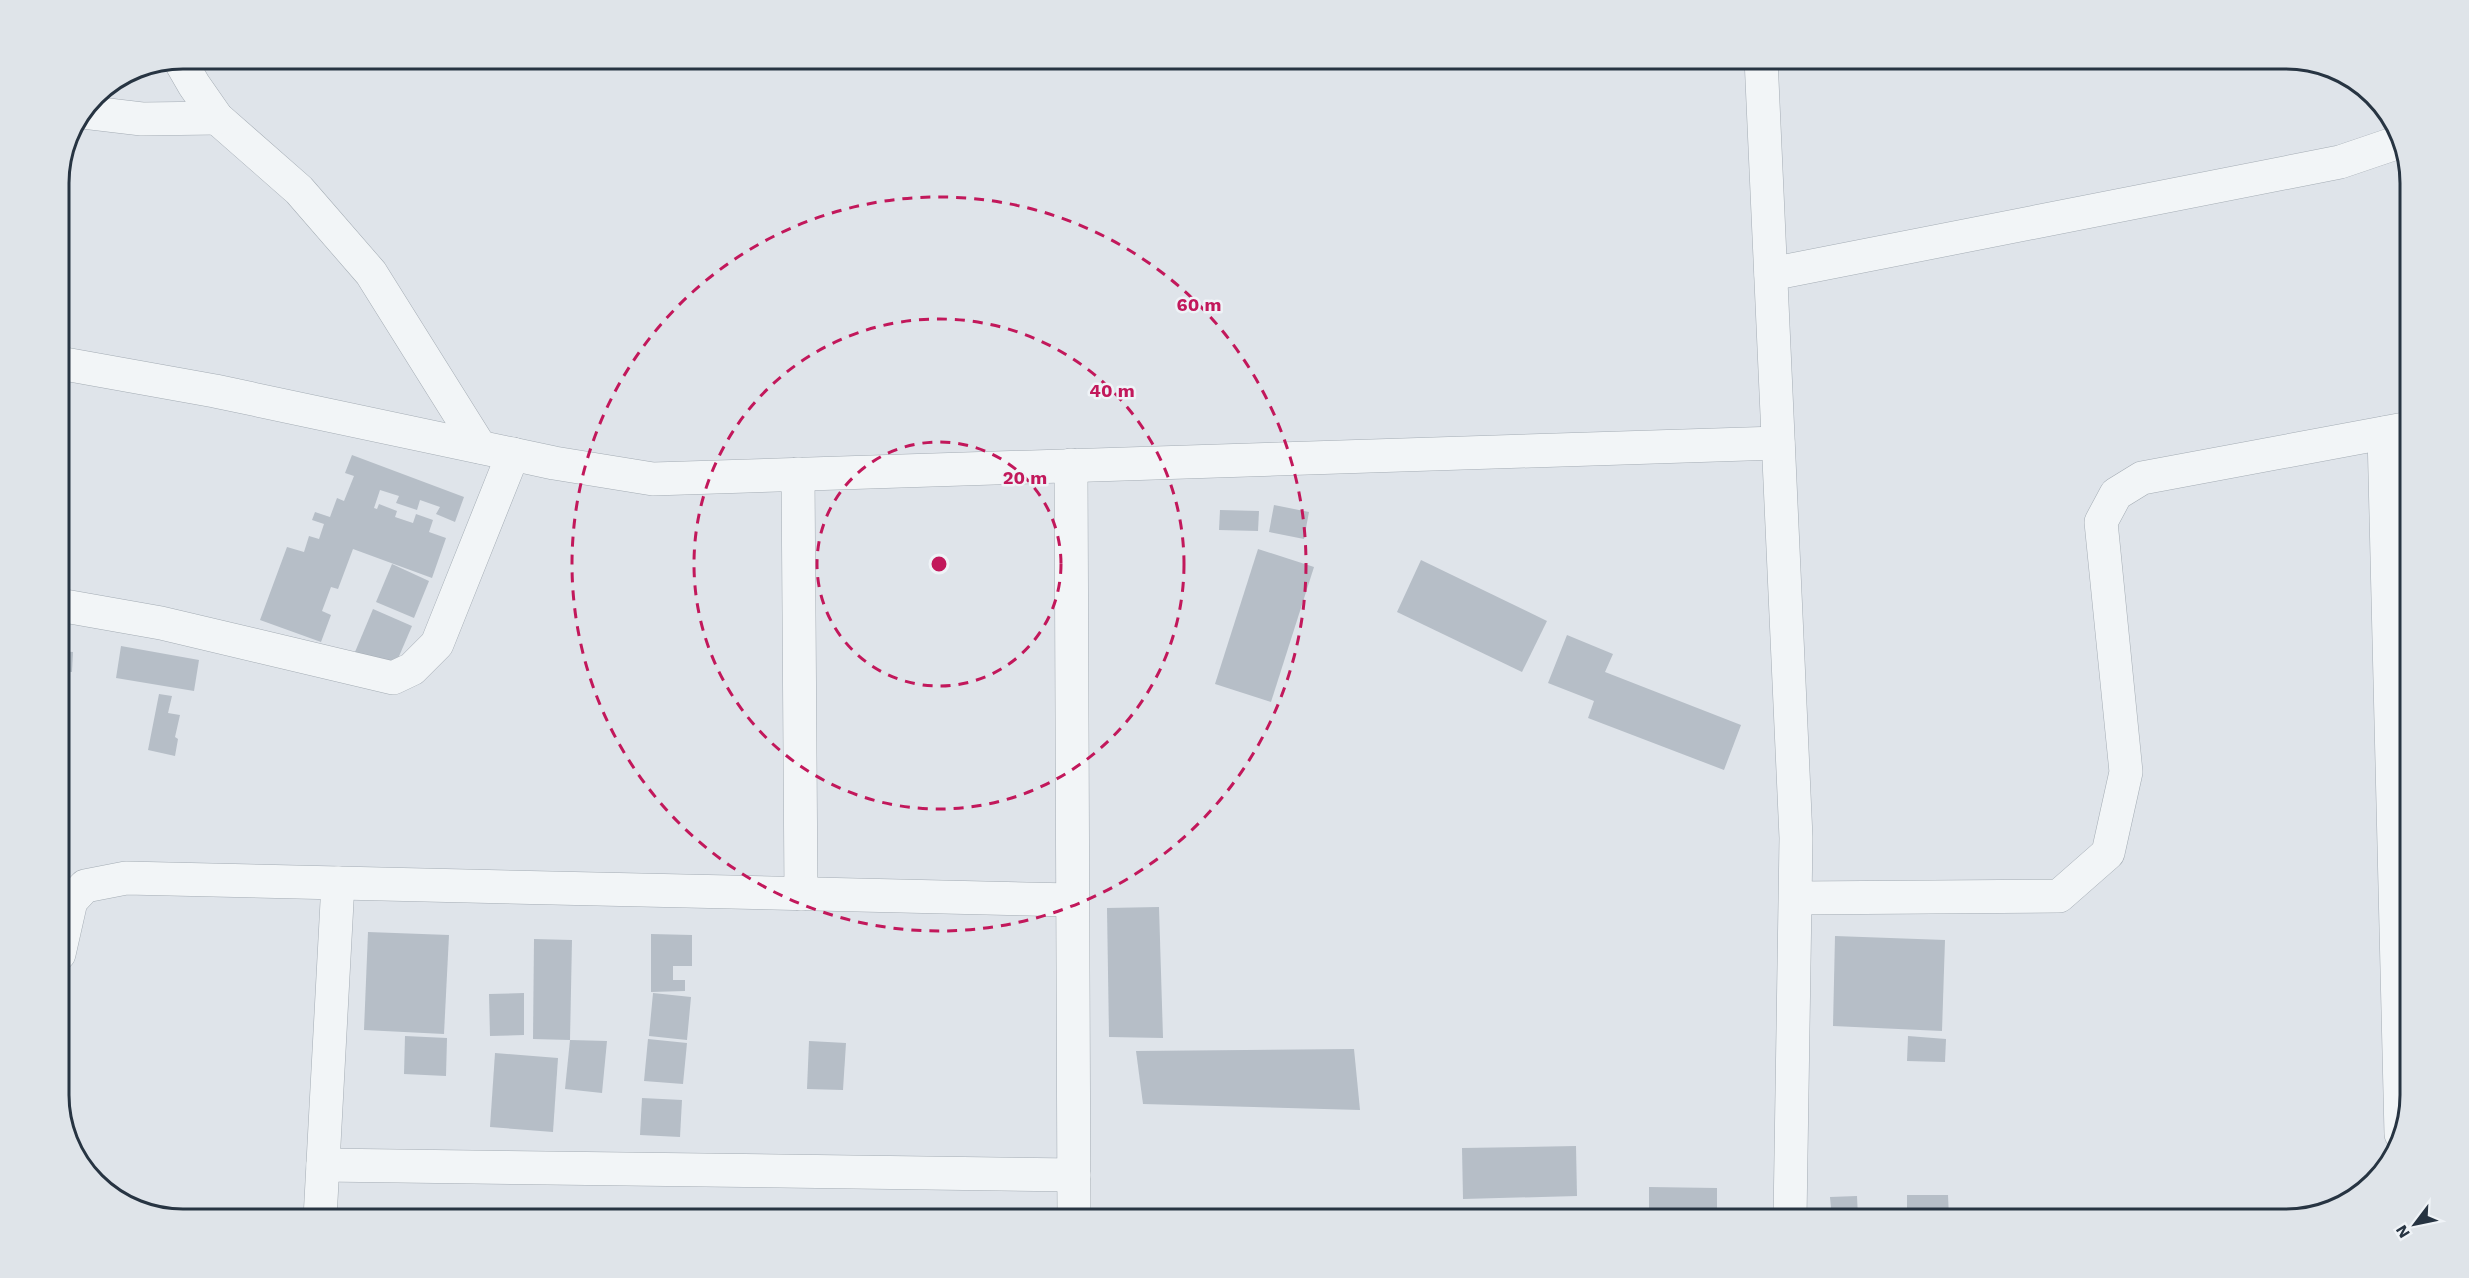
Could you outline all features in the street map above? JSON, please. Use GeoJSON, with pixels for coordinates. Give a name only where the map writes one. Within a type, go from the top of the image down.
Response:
{"type":"FeatureCollection","features":[{"type":"Feature","properties":{"kind":"street"},"geometry":{"type":"LineString","coordinates":[[185,69],[218,118],[299,190],[371,273],[480,447]]}},
{"type":"Feature","properties":{"kind":"street"},"geometry":{"type":"LineString","coordinates":[[1762,69],[1796,837],[1790,1209]]}},
{"type":"Feature","properties":{"kind":"street"},"geometry":{"type":"LineString","coordinates":[[94,113],[142,119],[218,118]]}},
{"type":"Feature","properties":{"kind":"street"},"geometry":{"type":"LineString","coordinates":[[1771,274],[2340,162],[2393,144]]}},
{"type":"Feature","properties":{"kind":"street"},"geometry":{"type":"LineString","coordinates":[[69,365],[215,391],[513,454],[654,479],[1778,442]]}},
{"type":"Feature","properties":{"kind":"street"},"geometry":{"type":"LineString","coordinates":[[1796,898],[2060,896],[2108,853],[2126,772],[2101,522],[2116,494],[2142,478],[2397,430],[2400,852]]}},
{"type":"Feature","properties":{"kind":"street"},"geometry":{"type":"LineString","coordinates":[[69,607],[160,623],[393,678],[412,669],[437,644],[513,454]]}},
{"type":"Feature","properties":{"kind":"street"},"geometry":{"type":"LineString","coordinates":[[1071,465],[1074,1209]]}},
{"type":"Feature","properties":{"kind":"street"},"geometry":{"type":"LineString","coordinates":[[798,474],[801,894]]}},
{"type":"Feature","properties":{"kind":"street"},"geometry":{"type":"LineString","coordinates":[[69,909],[71,900],[86,886],[126,878],[1072,900]]}},
{"type":"Feature","properties":{"kind":"street"},"geometry":{"type":"LineString","coordinates":[[321,1209],[338,883]]}},
{"type":"Feature","properties":{"kind":"street"},"geometry":{"type":"LineString","coordinates":[[323,1165],[1074,1175]]}},
{"type":"Feature","properties":{"kind":"building"},"geometry":{"type":"Polygon","coordinates":[[[352,455],[464,497],[455,522],[436,514],[440,507],[420,500],[417,510],[396,503],[399,496],[380,490],[374,508],[377,509],[379,504],[397,511],[395,517],[413,523],[416,514],[433,520],[429,532],[446,538],[432,578],[353,549],[338,589],[331,587],[322,611],[331,615],[321,642],[260,620],[287,547],[304,552],[309,536],[319,539],[324,524],[312,520],[315,512],[330,517],[337,498],[344,501],[354,476],[345,473],[352,455]]]}},
{"type":"Feature","properties":{"kind":"building"},"geometry":{"type":"Polygon","coordinates":[[[1274,505],[1309,512],[1304,539],[1269,532],[1274,505]]]}},
{"type":"Feature","properties":{"kind":"building"},"geometry":{"type":"Polygon","coordinates":[[[1220,510],[1259,511],[1258,531],[1219,530],[1220,510]]]}},
{"type":"Feature","properties":{"kind":"building"},"geometry":{"type":"Polygon","coordinates":[[[1258,549],[1314,567],[1271,702],[1215,684],[1258,549]]]}},
{"type":"Feature","properties":{"kind":"building"},"geometry":{"type":"Polygon","coordinates":[[[1421,560],[1547,621],[1522,672],[1397,612],[1421,560]]]}},
{"type":"Feature","properties":{"kind":"building"},"geometry":{"type":"Polygon","coordinates":[[[392,564],[429,581],[414,618],[376,602],[392,564]]]}},
{"type":"Feature","properties":{"kind":"building"},"geometry":{"type":"Polygon","coordinates":[[[373,609],[412,626],[394,668],[355,652],[373,609]]]}},
{"type":"Feature","properties":{"kind":"building"},"geometry":{"type":"Polygon","coordinates":[[[1567,635],[1613,654],[1605,672],[1741,725],[1724,770],[1588,718],[1594,701],[1548,683],[1567,635]]]}},
{"type":"Feature","properties":{"kind":"building"},"geometry":{"type":"Polygon","coordinates":[[[121,646],[199,660],[194,691],[116,678],[121,646]]]}},
{"type":"Feature","properties":{"kind":"building"},"geometry":{"type":"Polygon","coordinates":[[[69,652],[73,652],[72,672],[69,672],[69,652]]]}},
{"type":"Feature","properties":{"kind":"building"},"geometry":{"type":"Polygon","coordinates":[[[159,694],[172,696],[168,713],[180,715],[175,737],[178,739],[175,756],[148,750],[159,694]]]}},
{"type":"Feature","properties":{"kind":"building"},"geometry":{"type":"Polygon","coordinates":[[[1159,907],[1163,1038],[1109,1037],[1107,908],[1159,907]]]}},
{"type":"Feature","properties":{"kind":"building"},"geometry":{"type":"Polygon","coordinates":[[[368,932],[449,935],[444,1034],[364,1030],[368,932]]]}},
{"type":"Feature","properties":{"kind":"building"},"geometry":{"type":"Polygon","coordinates":[[[651,934],[692,935],[692,966],[673,966],[673,980],[685,980],[685,991],[651,992],[651,934]]]}},
{"type":"Feature","properties":{"kind":"building"},"geometry":{"type":"Polygon","coordinates":[[[1835,936],[1945,940],[1942,1031],[1833,1026],[1835,936]]]}},
{"type":"Feature","properties":{"kind":"building"},"geometry":{"type":"Polygon","coordinates":[[[534,939],[572,940],[570,1040],[533,1039],[534,939]]]}},
{"type":"Feature","properties":{"kind":"building"},"geometry":{"type":"Polygon","coordinates":[[[524,993],[524,1035],[490,1036],[489,994],[524,993]]]}},
{"type":"Feature","properties":{"kind":"building"},"geometry":{"type":"Polygon","coordinates":[[[653,993],[691,997],[687,1040],[649,1036],[653,993]]]}},
{"type":"Feature","properties":{"kind":"building"},"geometry":{"type":"Polygon","coordinates":[[[405,1036],[447,1038],[446,1076],[404,1074],[405,1036]]]}},
{"type":"Feature","properties":{"kind":"building"},"geometry":{"type":"Polygon","coordinates":[[[1908,1036],[1946,1039],[1945,1062],[1907,1061],[1908,1036]]]}},
{"type":"Feature","properties":{"kind":"building"},"geometry":{"type":"Polygon","coordinates":[[[648,1039],[687,1043],[683,1084],[644,1081],[648,1039]]]}},
{"type":"Feature","properties":{"kind":"building"},"geometry":{"type":"Polygon","coordinates":[[[570,1040],[607,1041],[602,1093],[565,1089],[570,1040]]]}},
{"type":"Feature","properties":{"kind":"building"},"geometry":{"type":"Polygon","coordinates":[[[809,1041],[846,1043],[843,1090],[807,1089],[809,1041]]]}},
{"type":"Feature","properties":{"kind":"building"},"geometry":{"type":"Polygon","coordinates":[[[1354,1049],[1360,1110],[1143,1104],[1136,1051],[1354,1049]]]}},
{"type":"Feature","properties":{"kind":"building"},"geometry":{"type":"Polygon","coordinates":[[[495,1053],[558,1058],[553,1132],[490,1127],[495,1053]]]}},
{"type":"Feature","properties":{"kind":"building"},"geometry":{"type":"Polygon","coordinates":[[[642,1098],[682,1100],[680,1137],[640,1135],[642,1098]]]}},
{"type":"Feature","properties":{"kind":"building"},"geometry":{"type":"Polygon","coordinates":[[[1576,1146],[1577,1196],[1463,1199],[1462,1148],[1576,1146]]]}},
{"type":"Feature","properties":{"kind":"building"},"geometry":{"type":"Polygon","coordinates":[[[1649,1187],[1717,1188],[1717,1209],[1649,1209],[1649,1187]]]}},
{"type":"Feature","properties":{"kind":"building"},"geometry":{"type":"Polygon","coordinates":[[[1907,1195],[1948,1195],[1949,1209],[1907,1209],[1907,1195]]]}},
{"type":"Feature","properties":{"kind":"building"},"geometry":{"type":"Polygon","coordinates":[[[1857,1196],[1858,1209],[1831,1209],[1830,1197],[1857,1196]]]}}]}
